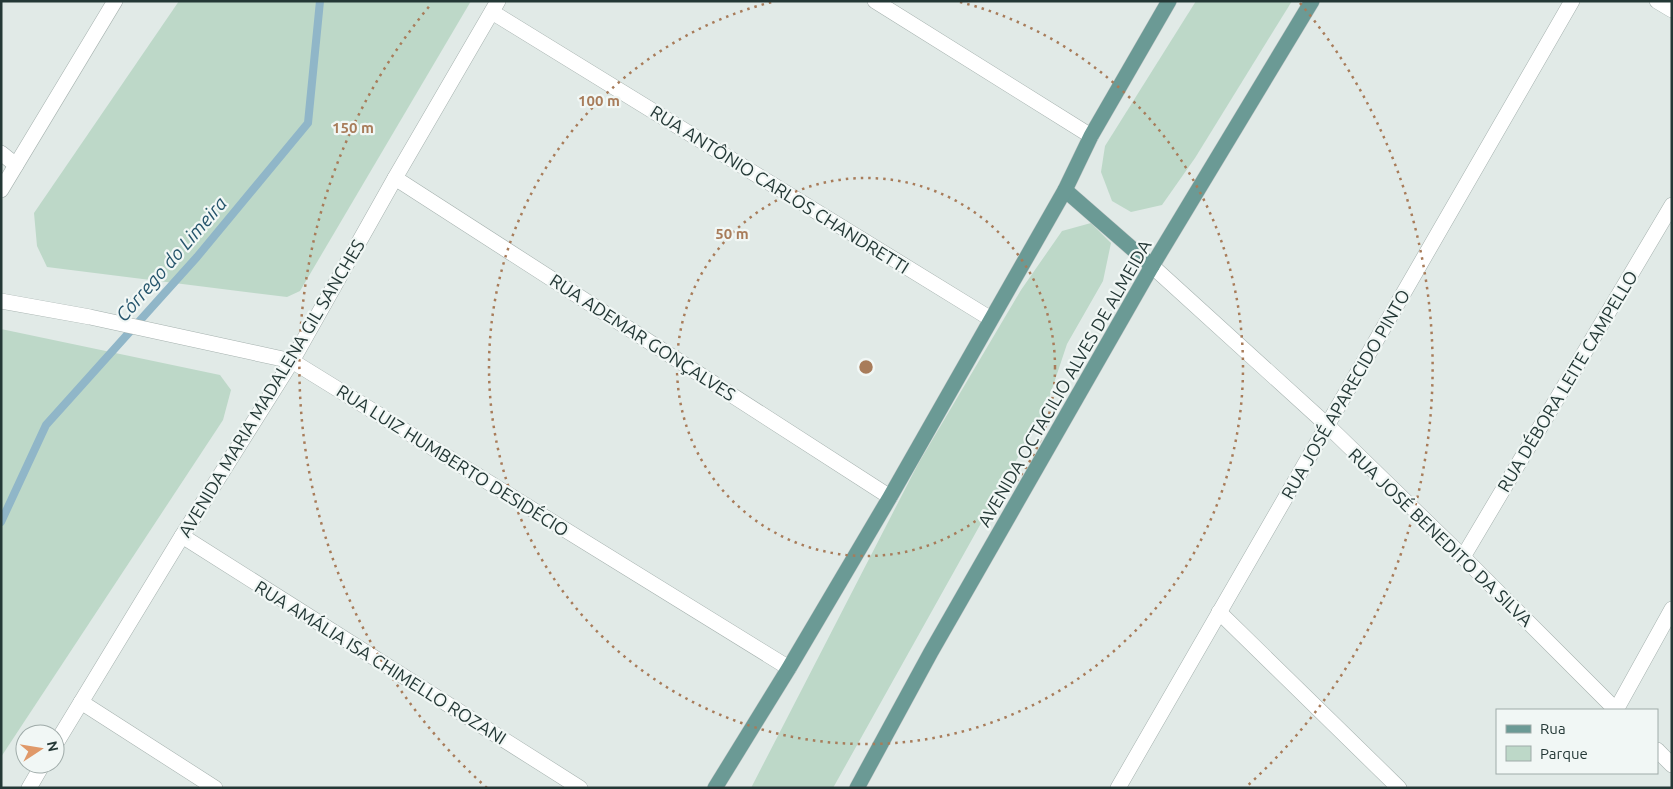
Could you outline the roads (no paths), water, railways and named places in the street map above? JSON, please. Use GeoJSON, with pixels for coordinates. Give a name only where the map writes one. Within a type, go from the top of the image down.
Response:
{"type":"FeatureCollection","features":[{"type":"Feature","properties":{"kind":"main road"},"geometry":{"type":"LineString","coordinates":[[715,788],[790,668],[890,497],[1065,190],[1091,136],[1169,1]]}},
{"type":"Feature","properties":{"kind":"main road","name":"AVENIDA OCTACILIO ALVES DE ALMEIDA"},"geometry":{"type":"LineString","coordinates":[[857,788],[931,652],[1152,266],[1312,1]]}},
{"type":"Feature","properties":{"kind":"main road"},"geometry":{"type":"LineString","coordinates":[[1065,190],[1152,266]]}},
{"type":"Feature","properties":{"kind":"street"},"geometry":{"type":"LineString","coordinates":[[1,190],[116,1]]}},
{"type":"Feature","properties":{"kind":"street"},"geometry":{"type":"LineString","coordinates":[[875,1],[1091,136]]}},
{"type":"Feature","properties":{"kind":"street","name":"RUA JOSÉ APARECIDO PINTO"},"geometry":{"type":"LineString","coordinates":[[1123,786],[1219,612],[1572,1]]}},
{"type":"Feature","properties":{"kind":"street"},"geometry":{"type":"LineString","coordinates":[[1657,1],[1672,10]]}},
{"type":"Feature","properties":{"kind":"street","name":"AVENIDA MARIA MADALENA GIL SANCHES"},"geometry":{"type":"LineString","coordinates":[[65,729],[182,536],[292,361],[395,178],[495,7]]}},
{"type":"Feature","properties":{"kind":"street","name":"RUA ANTÔNIO CARLOS CHANDRETTI"},"geometry":{"type":"LineString","coordinates":[[495,7],[991,319]]}},
{"type":"Feature","properties":{"kind":"street"},"geometry":{"type":"LineString","coordinates":[[1,153],[16,165]]}},
{"type":"Feature","properties":{"kind":"street","name":"RUA ADEMAR GONÇALVES"},"geometry":{"type":"LineString","coordinates":[[395,178],[890,497]]}},
{"type":"Feature","properties":{"kind":"street","name":"RUA DÉBORA LEITE CAMPELLO"},"geometry":{"type":"LineString","coordinates":[[1463,557],[1672,205]]}},
{"type":"Feature","properties":{"kind":"street","name":"RUA JOSÉ BENEDITO DA SILVA"},"geometry":{"type":"LineString","coordinates":[[1152,266],[1327,425],[1463,557],[1615,709]]}},
{"type":"Feature","properties":{"kind":"street","name":"RUA LUIZ HUMBERTO DESIDÉCIO"},"geometry":{"type":"LineString","coordinates":[[1,301],[90,317],[292,361],[790,668]]}},
{"type":"Feature","properties":{"kind":"street","name":"RUA AMÁLIA ISA CHIMELLO ROZANI"},"geometry":{"type":"LineString","coordinates":[[182,536],[580,788]]}},
{"type":"Feature","properties":{"kind":"street"},"geometry":{"type":"LineString","coordinates":[[1617,709],[1672,609]]}},
{"type":"Feature","properties":{"kind":"street"},"geometry":{"type":"LineString","coordinates":[[1219,612],[1399,788]]}},
{"type":"Feature","properties":{"kind":"street"},"geometry":{"type":"LineString","coordinates":[[82,702],[215,788]]}},
{"type":"Feature","properties":{"kind":"street"},"geometry":{"type":"LineString","coordinates":[[1658,751],[1672,765]]}},
{"type":"Feature","properties":{"kind":"street"},"geometry":{"type":"LineString","coordinates":[[29,788],[38,774]]}},
{"type":"Feature","properties":{"kind":"waterway","name":"Córrego do Limeira"},"geometry":{"type":"LineString","coordinates":[[1,522],[46,425],[197,257],[308,123],[320,1]]}}]}
